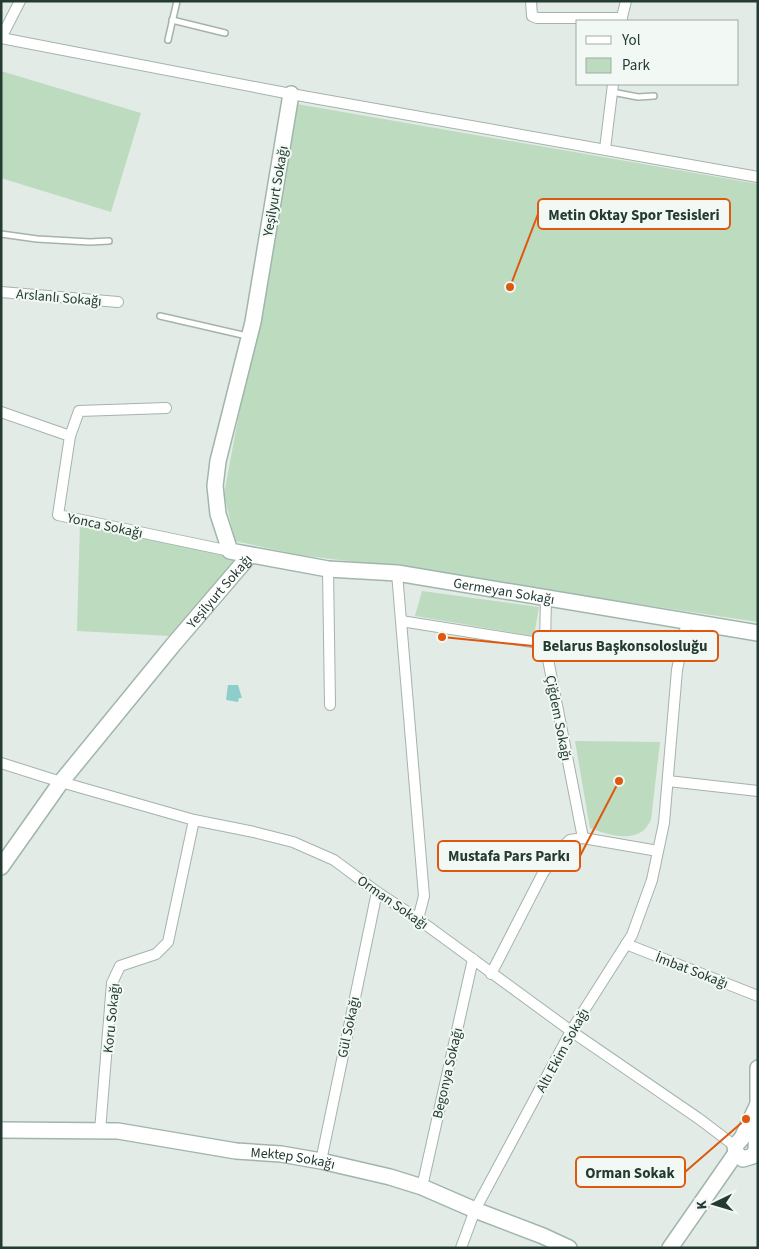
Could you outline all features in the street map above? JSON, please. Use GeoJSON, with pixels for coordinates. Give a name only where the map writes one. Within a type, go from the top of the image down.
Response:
{"type":"FeatureCollection","features":[{"type":"Feature","properties":{"kind":"main road","name":"Yeşilyurt Sokağı"},"geometry":{"type":"LineString","coordinates":[[1,867],[61,782],[173,644],[250,555],[230,551],[218,514],[215,486],[218,461],[249,336],[291,94]]}},
{"type":"Feature","properties":{"kind":"main road","name":"Germeyan Sokağı"},"geometry":{"type":"LineString","coordinates":[[250,555],[328,569],[397,573],[758,633]]}},
{"type":"Feature","properties":{"kind":"main road"},"geometry":{"type":"LineString","coordinates":[[670,1248],[747,1150],[758,1103],[758,1068]]}},
{"type":"Feature","properties":{"kind":"main road","name":"Mektep Sokağı"},"geometry":{"type":"LineString","coordinates":[[1,1130],[118,1131],[236,1151],[280,1154],[321,1161],[390,1177],[422,1187],[569,1248]]}},
{"type":"Feature","properties":{"kind":"street"},"geometry":{"type":"LineString","coordinates":[[20,1],[1,38],[291,94],[758,176]]}},
{"type":"Feature","properties":{"kind":"street"},"geometry":{"type":"LineString","coordinates":[[531,1],[532,16],[537,18],[622,20],[626,1]]}},
{"type":"Feature","properties":{"kind":"street"},"geometry":{"type":"LineString","coordinates":[[605,149],[613,88]]}},
{"type":"Feature","properties":{"kind":"street","name":"Arslanlı Sokağı"},"geometry":{"type":"LineString","coordinates":[[1,292],[118,302]]}},
{"type":"Feature","properties":{"kind":"street","name":"Yonca Sokağı"},"geometry":{"type":"LineString","coordinates":[[166,408],[79,411],[70,436],[58,515],[230,551]]}},
{"type":"Feature","properties":{"kind":"street"},"geometry":{"type":"LineString","coordinates":[[1,412],[70,436]]}},
{"type":"Feature","properties":{"kind":"street"},"geometry":{"type":"LineString","coordinates":[[328,569],[330,705]]}},
{"type":"Feature","properties":{"kind":"street"},"geometry":{"type":"LineString","coordinates":[[397,573],[424,896],[418,919]]}},
{"type":"Feature","properties":{"kind":"street","name":"Çiğdem Sokağı"},"geometry":{"type":"LineString","coordinates":[[546,598],[545,644],[583,838]]}},
{"type":"Feature","properties":{"kind":"street"},"geometry":{"type":"LineString","coordinates":[[402,621],[545,644]]}},
{"type":"Feature","properties":{"kind":"street","name":"Altı Ekim Sokağı"},"geometry":{"type":"LineString","coordinates":[[461,1248],[475,1210],[571,1031],[632,935],[652,880],[664,823],[676,670],[687,621]]}},
{"type":"Feature","properties":{"kind":"street","name":"Orman Sokağı"},"geometry":{"type":"LineString","coordinates":[[1,763],[194,820],[293,842],[334,860],[571,1031],[747,1150]]}},
{"type":"Feature","properties":{"kind":"street"},"geometry":{"type":"LineString","coordinates":[[668,781],[758,791]]}},
{"type":"Feature","properties":{"kind":"street","name":"Koru Sokağı"},"geometry":{"type":"LineString","coordinates":[[100,1131],[112,983],[120,966],[156,954],[168,942],[194,820]]}},
{"type":"Feature","properties":{"kind":"street"},"geometry":{"type":"LineString","coordinates":[[491,974],[543,874],[558,851],[570,840],[583,838],[658,851]]}},
{"type":"Feature","properties":{"kind":"street","name":"Gül Sokağı"},"geometry":{"type":"LineString","coordinates":[[321,1161],[377,892]]}},
{"type":"Feature","properties":{"kind":"street","name":"İmbat Sokağı"},"geometry":{"type":"LineString","coordinates":[[626,944],[758,996]]}},
{"type":"Feature","properties":{"kind":"street","name":"Begonya Sokağı"},"geometry":{"type":"LineString","coordinates":[[422,1187],[473,959]]}},
{"type":"Feature","properties":{"kind":"lane"},"geometry":{"type":"LineString","coordinates":[[168,40],[177,1]]}},
{"type":"Feature","properties":{"kind":"lane"},"geometry":{"type":"LineString","coordinates":[[172,20],[225,33]]}},
{"type":"Feature","properties":{"kind":"lane"},"geometry":{"type":"LineString","coordinates":[[613,88],[638,97],[654,96]]}},
{"type":"Feature","properties":{"kind":"lane"},"geometry":{"type":"LineString","coordinates":[[1,234],[37,239],[90,242],[110,241]]}},
{"type":"Feature","properties":{"kind":"lane"},"geometry":{"type":"LineString","coordinates":[[160,316],[249,336]]}},
{"type":"Feature","properties":{"kind":"green space"},"geometry":{"type":"Polygon","coordinates":[[[1,71],[141,113],[111,212],[1,178],[1,71]]]}},
{"type":"Feature","properties":{"kind":"green space"},"geometry":{"type":"Polygon","coordinates":[[[297,104],[758,184],[758,622],[372,564],[299,555],[235,541],[224,494],[297,104]]]}},
{"type":"Feature","properties":{"kind":"green space"},"geometry":{"type":"Polygon","coordinates":[[[80,523],[237,558],[171,636],[77,631],[80,523]]]}},
{"type":"Feature","properties":{"kind":"green space"},"geometry":{"type":"Polygon","coordinates":[[[422,591],[539,607],[534,636],[415,616],[422,591]]]}},
{"type":"Feature","properties":{"kind":"green space"},"geometry":{"type":"Polygon","coordinates":[[[575,741],[660,742],[651,820],[644,830],[631,836],[617,836],[590,828],[575,741]]]}},
{"type":"Feature","properties":{"kind":"water"},"geometry":{"type":"Polygon","coordinates":[[[228,685],[238,685],[242,698],[239,698],[238,702],[226,700],[228,685]]]}},
{"type":"Feature","properties":{"kind":"place","name":"Metin Oktay Spor Tesisleri"},"geometry":{"type":"Point","coordinates":[510,287]}},
{"type":"Feature","properties":{"kind":"place","name":"Belarus Başkonsolosluğu"},"geometry":{"type":"Point","coordinates":[442,637]}},
{"type":"Feature","properties":{"kind":"place","name":"Mustafa Pars Parkı"},"geometry":{"type":"Point","coordinates":[619,781]}},
{"type":"Feature","properties":{"kind":"place","name":"Orman Sokak"},"geometry":{"type":"Point","coordinates":[746,1119]}}]}
